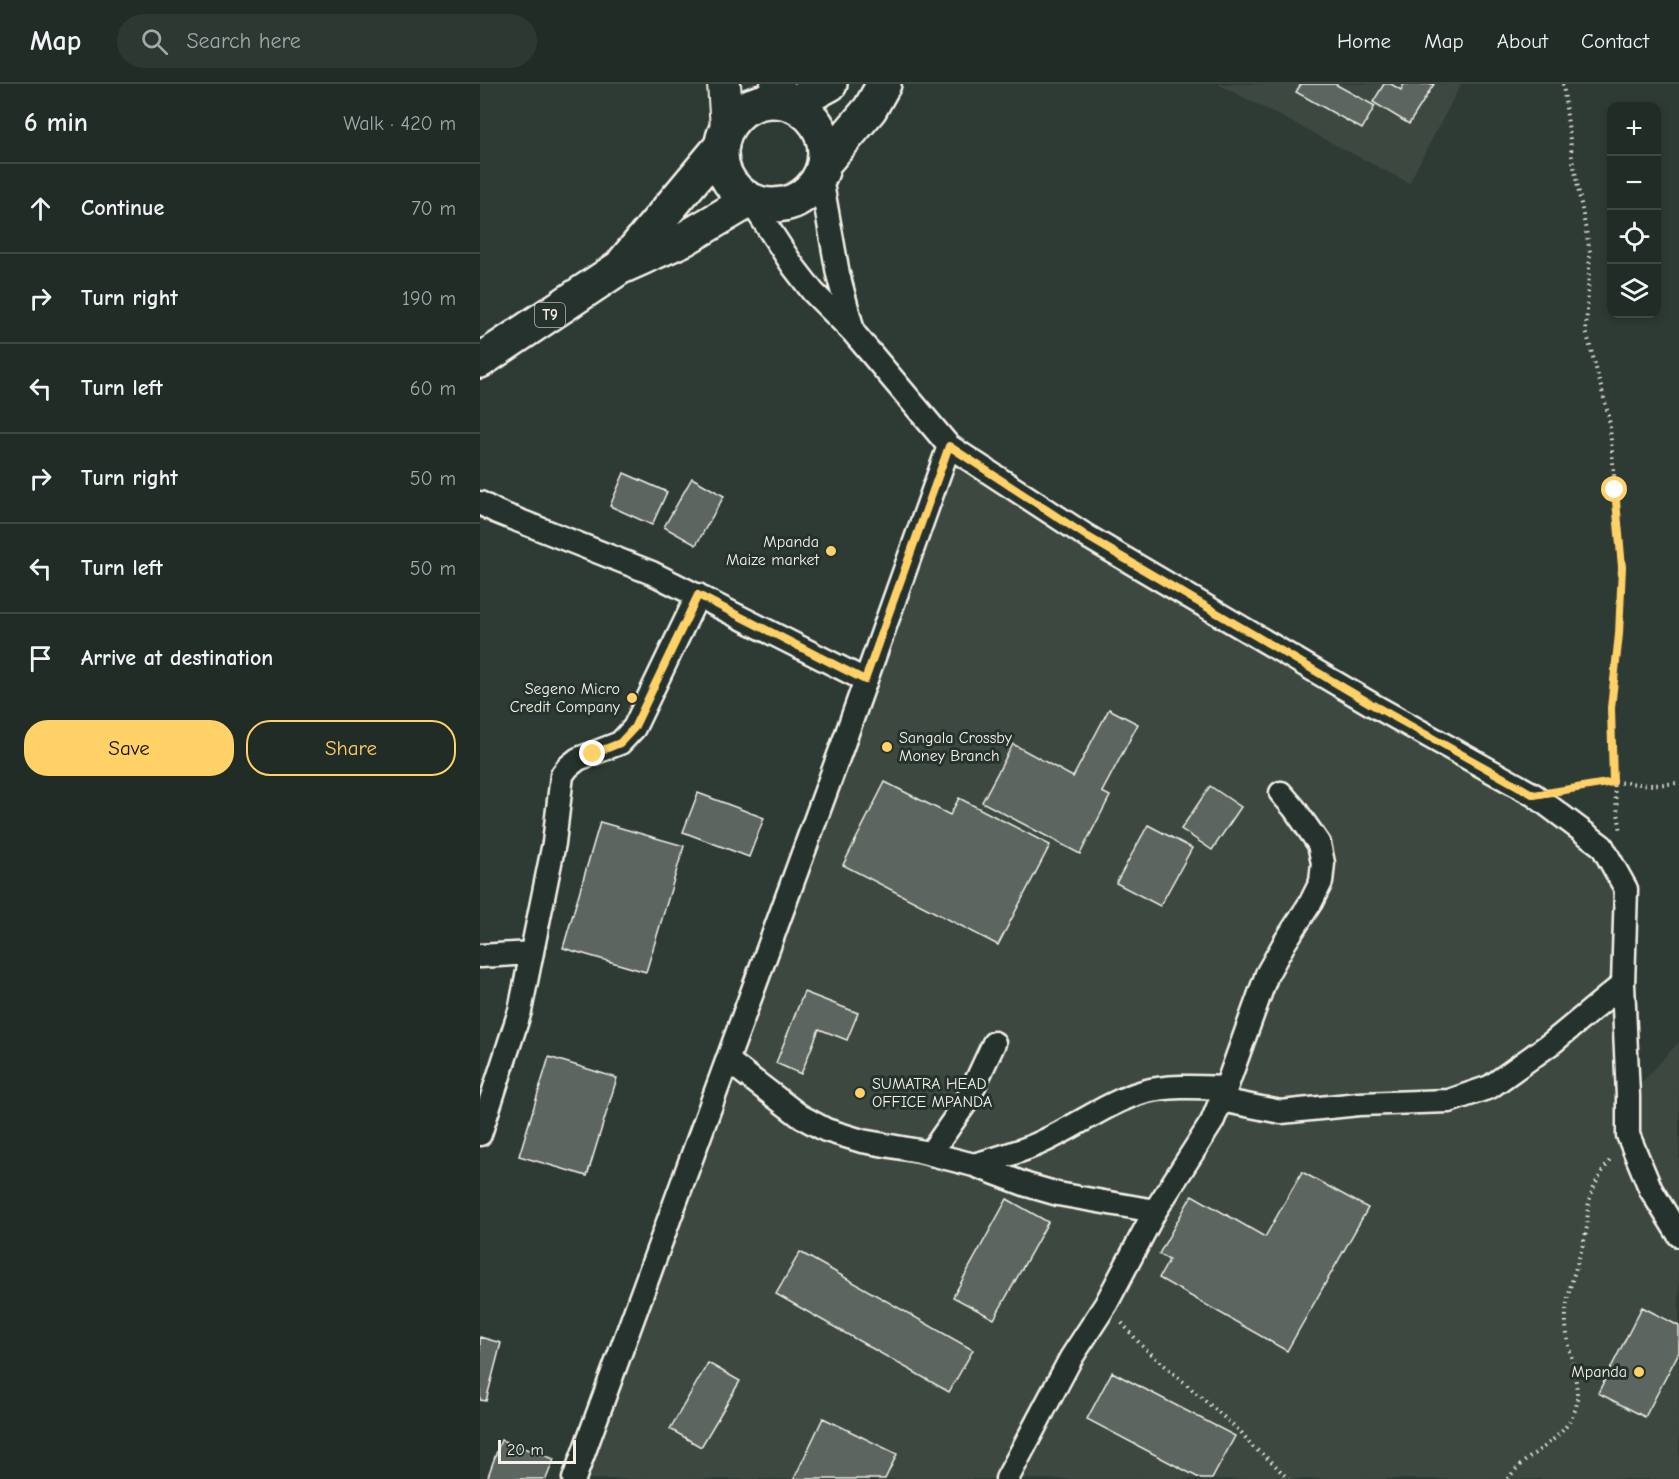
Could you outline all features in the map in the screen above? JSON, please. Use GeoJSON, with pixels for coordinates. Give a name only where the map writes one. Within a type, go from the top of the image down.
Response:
{"type":"FeatureCollection","features":[{"type":"Feature","properties":{"kind":"highway","name":"T9"},"geometry":{"type":"LineString","coordinates":[[619,268],[742,111],[763,102],[830,84]]}},
{"type":"Feature","properties":{"kind":"highway"},"geometry":{"type":"LineString","coordinates":[[724,136],[723,167],[733,187],[750,200],[769,205],[788,203],[805,194],[870,109],[884,84]]}},
{"type":"Feature","properties":{"kind":"highway"},"geometry":{"type":"LineString","coordinates":[[785,97],[816,122],[825,149],[823,171]]}},
{"type":"Feature","properties":{"kind":"highway","name":"T9"},"geometry":{"type":"LineString","coordinates":[[480,361],[619,268],[684,238],[750,200]]}},
{"type":"Feature","properties":{"kind":"street"},"geometry":{"type":"LineString","coordinates":[[724,84],[724,136]]}},
{"type":"Feature","properties":{"kind":"street"},"geometry":{"type":"LineString","coordinates":[[823,171],[838,274],[853,332]]}},
{"type":"Feature","properties":{"kind":"street"},"geometry":{"type":"LineString","coordinates":[[750,200],[793,266],[813,292],[853,332],[949,446],[1088,537],[1373,705],[1534,795],[1602,846],[1626,889],[1623,984],[1628,1135],[1651,1190],[1679,1235]]}},
{"type":"Feature","properties":{"kind":"street"},"geometry":{"type":"LineString","coordinates":[[574,1479],[949,446]]}},
{"type":"Feature","properties":{"kind":"street"},"geometry":{"type":"LineString","coordinates":[[480,503],[497,512],[652,573],[865,680]]}},
{"type":"Feature","properties":{"kind":"street"},"geometry":{"type":"LineString","coordinates":[[480,1134],[520,1011],[554,843],[562,775],[578,759],[620,743],[634,728],[698,595]]}},
{"type":"Feature","properties":{"kind":"street"},"geometry":{"type":"LineString","coordinates":[[1006,1479],[1071,1358],[1106,1304],[1155,1211],[1212,1122],[1267,974],[1311,903],[1321,882],[1323,863],[1319,844],[1294,807],[1281,793]]}},
{"type":"Feature","properties":{"kind":"street"},"geometry":{"type":"LineString","coordinates":[[480,956],[532,953]]}},
{"type":"Feature","properties":{"kind":"street"},"geometry":{"type":"LineString","coordinates":[[974,1165],[1010,1155],[1045,1141],[1076,1123],[1144,1092],[1192,1087],[1224,1094],[1281,1112],[1359,1104],[1449,1101],[1490,1087],[1553,1042],[1623,984]]}},
{"type":"Feature","properties":{"kind":"street"},"geometry":{"type":"LineString","coordinates":[[930,1154],[967,1101],[994,1042]]}},
{"type":"Feature","properties":{"kind":"street"},"geometry":{"type":"LineString","coordinates":[[727,1060],[800,1116],[826,1131],[974,1165],[1058,1194],[1155,1211]]}},
{"type":"Feature","properties":{"kind":"path"},"geometry":{"type":"LineString","coordinates":[[1563,84],[1572,156],[1590,252],[1586,331],[1609,417],[1622,567],[1619,634],[1611,708],[1613,782],[1622,837]]}},
{"type":"Feature","properties":{"kind":"path"},"geometry":{"type":"LineString","coordinates":[[1534,795],[1613,782],[1653,785],[1679,783]]}},
{"type":"Feature","properties":{"kind":"path"},"geometry":{"type":"LineString","coordinates":[[1508,1479],[1523,1462],[1554,1441],[1569,1422],[1576,1406],[1577,1389],[1566,1322],[1570,1281],[1586,1228],[1590,1197],[1599,1176],[1628,1135]]}},
{"type":"Feature","properties":{"kind":"path"},"geometry":{"type":"LineString","coordinates":[[1106,1304],[1141,1345],[1241,1432],[1253,1447],[1271,1461],[1288,1479]]}},
{"type":"Feature","properties":{"kind":"shaded area"},"geometry":{"type":"Polygon","coordinates":[[[1218,84],[1461,84],[1409,183],[1218,84]]]}},
{"type":"Feature","properties":{"kind":"shaded area"},"geometry":{"type":"Polygon","coordinates":[[[949,446],[1602,846],[1626,889],[1629,1096],[1679,1042],[1679,1479],[574,1479],[949,446]]]}},
{"type":"Feature","properties":{"kind":"building"},"geometry":{"type":"Polygon","coordinates":[[[1301,84],[1335,84],[1375,106],[1362,129],[1296,92],[1301,84]]]}},
{"type":"Feature","properties":{"kind":"building"},"geometry":{"type":"Polygon","coordinates":[[[1384,84],[1391,84],[1401,90],[1404,84],[1434,84],[1409,124],[1373,102],[1384,84]]]}},
{"type":"Feature","properties":{"kind":"building"},"geometry":{"type":"Polygon","coordinates":[[[624,473],[667,492],[652,525],[610,506],[624,473]]]}},
{"type":"Feature","properties":{"kind":"building"},"geometry":{"type":"Polygon","coordinates":[[[692,478],[724,496],[696,545],[664,527],[692,478]]]}},
{"type":"Feature","properties":{"kind":"building"},"geometry":{"type":"Polygon","coordinates":[[[1109,709],[1138,724],[1102,792],[1110,796],[1080,854],[982,802],[1013,744],[1073,777],[1109,709]]]}},
{"type":"Feature","properties":{"kind":"building"},"geometry":{"type":"Polygon","coordinates":[[[885,782],[950,815],[959,798],[1050,845],[998,945],[843,865],[885,782]]]}},
{"type":"Feature","properties":{"kind":"building"},"geometry":{"type":"Polygon","coordinates":[[[1210,786],[1241,807],[1212,850],[1181,829],[1210,786]]]}},
{"type":"Feature","properties":{"kind":"building"},"geometry":{"type":"Polygon","coordinates":[[[698,793],[764,818],[749,857],[683,832],[698,793]]]}},
{"type":"Feature","properties":{"kind":"building"},"geometry":{"type":"Polygon","coordinates":[[[600,822],[684,846],[646,972],[563,948],[600,822]]]}},
{"type":"Feature","properties":{"kind":"building"},"geometry":{"type":"Polygon","coordinates":[[[1148,825],[1192,848],[1160,906],[1116,883],[1148,825]]]}},
{"type":"Feature","properties":{"kind":"building"},"geometry":{"type":"Polygon","coordinates":[[[804,992],[858,1013],[847,1040],[819,1029],[801,1074],[776,1063],[804,992]]]}},
{"type":"Feature","properties":{"kind":"building"},"geometry":{"type":"Polygon","coordinates":[[[549,1057],[617,1078],[587,1176],[519,1156],[549,1057]]]}},
{"type":"Feature","properties":{"kind":"building"},"geometry":{"type":"Polygon","coordinates":[[[1302,1172],[1368,1208],[1287,1351],[1159,1278],[1169,1260],[1159,1254],[1192,1195],[1265,1237],[1302,1172]]]}},
{"type":"Feature","properties":{"kind":"building"},"geometry":{"type":"Polygon","coordinates":[[[1007,1199],[1048,1222],[994,1319],[953,1297],[1007,1199]]]}},
{"type":"Feature","properties":{"kind":"building"},"geometry":{"type":"Polygon","coordinates":[[[800,1252],[973,1350],[949,1392],[776,1294],[800,1252]]]}},
{"type":"Feature","properties":{"kind":"building","name":"Mpanda"},"geometry":{"type":"Polygon","coordinates":[[[1642,1307],[1679,1326],[1679,1352],[1645,1417],[1598,1393],[1642,1307]]]}},
{"type":"Feature","properties":{"kind":"building"},"geometry":{"type":"Polygon","coordinates":[[[480,1337],[501,1343],[486,1401],[480,1400],[480,1337]]]}},
{"type":"Feature","properties":{"kind":"building"},"geometry":{"type":"Polygon","coordinates":[[[708,1363],[740,1381],[701,1447],[670,1429],[708,1363]]]}},
{"type":"Feature","properties":{"kind":"building"},"geometry":{"type":"Polygon","coordinates":[[[1112,1372],[1235,1436],[1212,1479],[1201,1479],[1087,1419],[1112,1372]]]}},
{"type":"Feature","properties":{"kind":"building"},"geometry":{"type":"Polygon","coordinates":[[[823,1418],[897,1454],[885,1479],[794,1479],[823,1418]]]}},
{"type":"Feature","properties":{"kind":"building"},"geometry":{"type":"Polygon","coordinates":[[[501,1440],[554,1459],[546,1479],[487,1479],[501,1440]]]}},
{"type":"Feature","properties":{"kind":"place","name":"Mpanda Maize market"},"geometry":{"type":"Point","coordinates":[831,551]}},
{"type":"Feature","properties":{"kind":"place","name":"Segeno Micro Credit Company"},"geometry":{"type":"Point","coordinates":[632,698]}},
{"type":"Feature","properties":{"kind":"place","name":"Sangala Crossby Money Branch"},"geometry":{"type":"Point","coordinates":[887,747]}},
{"type":"Feature","properties":{"kind":"place","name":"SUMATRA HEAD OFFICE MPANDA"},"geometry":{"type":"Point","coordinates":[860,1093]}},
{"type":"Feature","properties":{"kind":"place","name":"Mpanda"},"geometry":{"type":"Point","coordinates":[1639,1372]}},
{"type":"Feature","properties":{"kind":"route"},"geometry":{"type":"LineString","coordinates":[[593,754],[620,743],[634,728],[698,595],[865,680],[949,446],[1088,537],[1373,705],[1534,795],[1613,782],[1611,708],[1619,634],[1622,567],[1615,490]]}}]}
